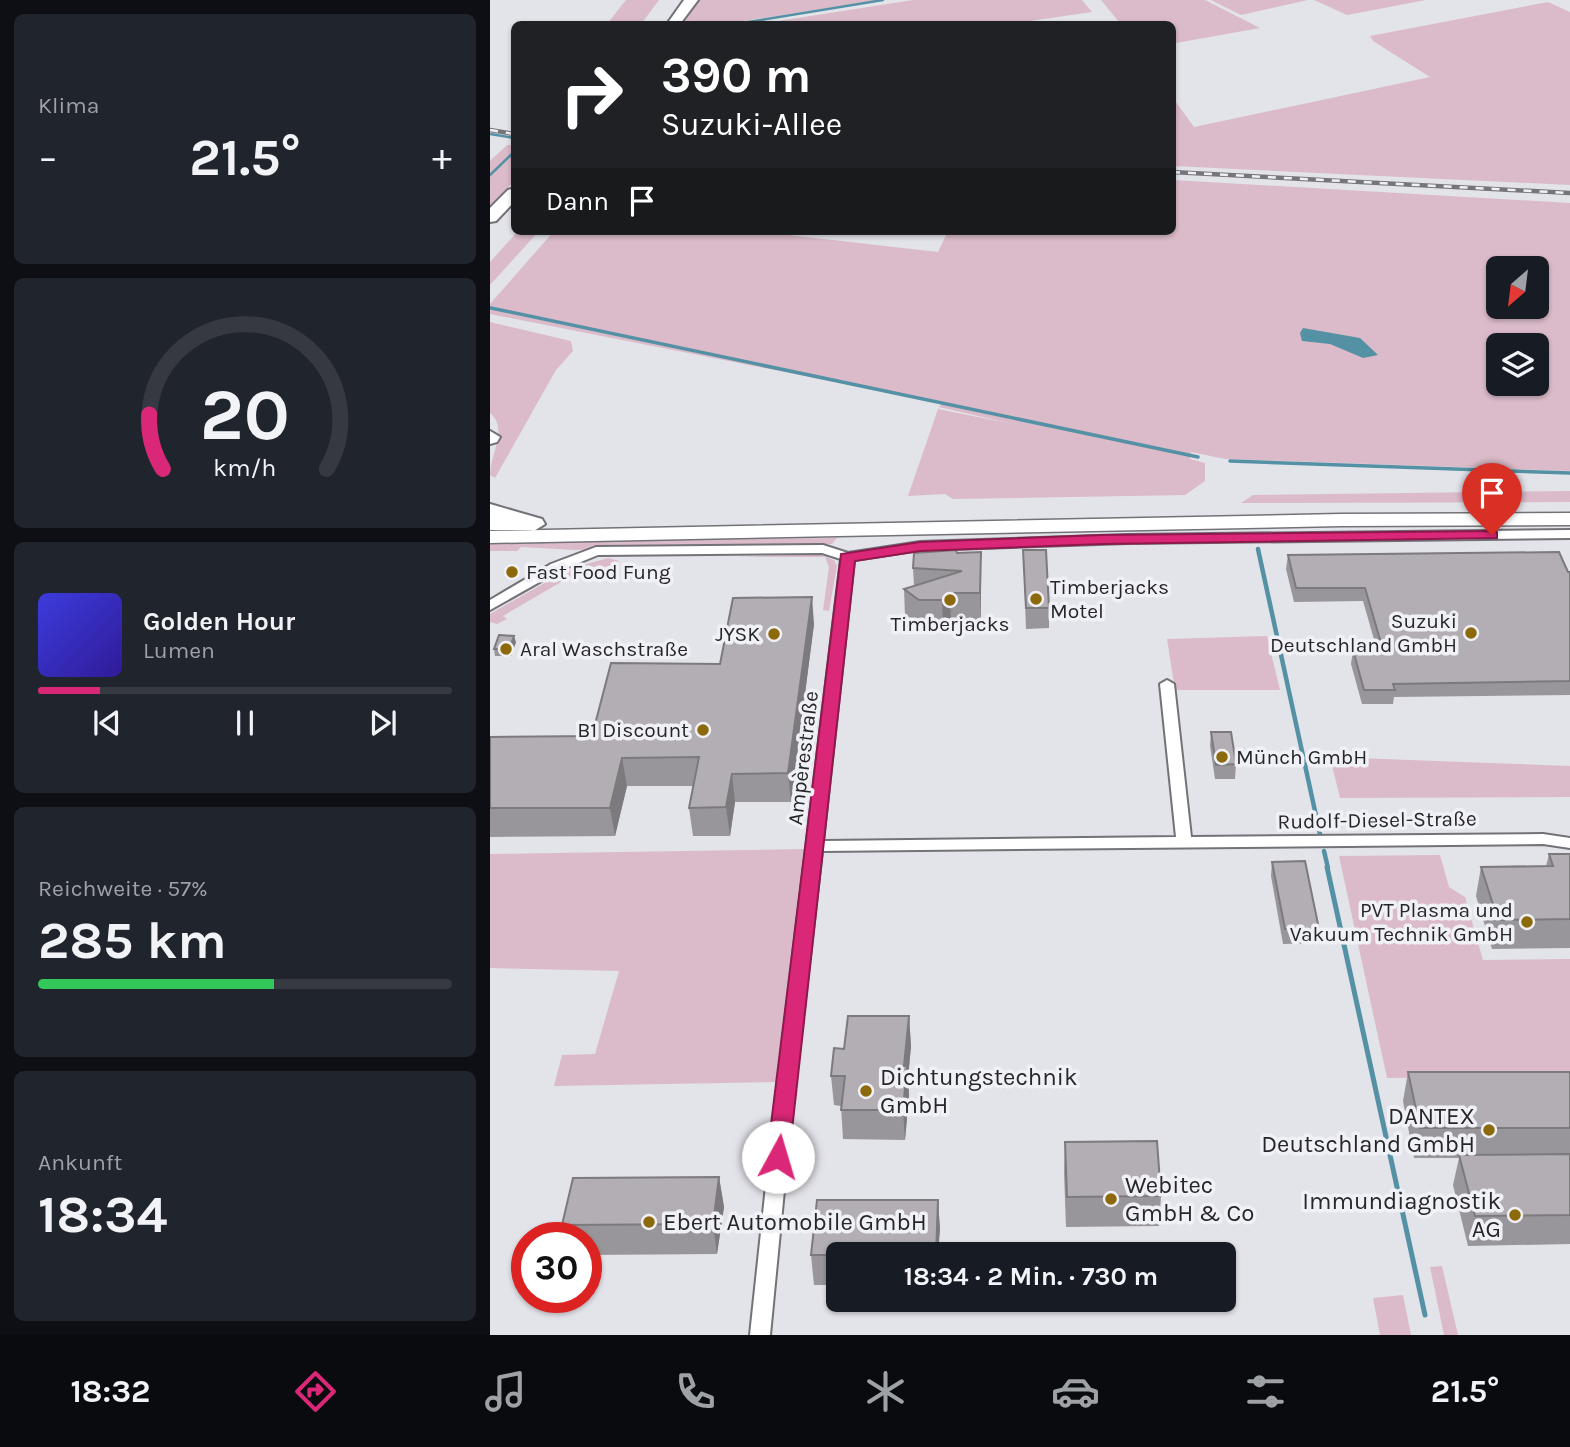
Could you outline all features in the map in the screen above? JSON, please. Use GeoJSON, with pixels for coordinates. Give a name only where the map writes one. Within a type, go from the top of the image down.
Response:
{"type":"FeatureCollection","features":[{"type":"Feature","properties":{"kind":"highway"},"geometry":{"type":"LineString","coordinates":[[667,20],[673,0]]}},
{"type":"Feature","properties":{"kind":"highway"},"geometry":{"type":"LineString","coordinates":[[667,20],[691,0]]}},
{"type":"Feature","properties":{"kind":"highway"},"geometry":{"type":"LineString","coordinates":[[490,217],[511,195]]}},
{"type":"Feature","properties":{"kind":"highway"},"geometry":{"type":"LineString","coordinates":[[490,237],[511,215]]}},
{"type":"Feature","properties":{"kind":"highway"},"geometry":{"type":"LineString","coordinates":[[490,511],[534,524],[1309,510],[1570,509]]}},
{"type":"Feature","properties":{"kind":"highway"},"geometry":{"type":"LineString","coordinates":[[490,537],[1341,520],[1570,519]]}},
{"type":"Feature","properties":{"kind":"main road"},"geometry":{"type":"LineString","coordinates":[[490,524],[534,524]]}},
{"type":"Feature","properties":{"kind":"street"},"geometry":{"type":"LineString","coordinates":[[490,606],[556,567],[596,551],[823,549],[847,557],[920,547],[1128,539],[1570,534]]}},
{"type":"Feature","properties":{"kind":"street","name":"Ampèrestraße"},"geometry":{"type":"LineString","coordinates":[[760,1335],[780,1139],[848,567],[847,557]]}},
{"type":"Feature","properties":{"kind":"street"},"geometry":{"type":"LineString","coordinates":[[1167,684],[1184,843]]}},
{"type":"Feature","properties":{"kind":"street","name":"Rudolf-Diesel-Straße"},"geometry":{"type":"LineString","coordinates":[[815,846],[1543,839],[1570,843]]}},
{"type":"Feature","properties":{"kind":"shaded area"},"geometry":{"type":"Polygon","coordinates":[[[626,0],[659,0],[643,21],[609,21],[626,0]]]}},
{"type":"Feature","properties":{"kind":"shaded area"},"geometry":{"type":"Polygon","coordinates":[[[699,0],[877,0],[744,21],[685,21],[699,0]]]}},
{"type":"Feature","properties":{"kind":"shaded area"},"geometry":{"type":"Polygon","coordinates":[[[913,0],[1082,0],[1092,12],[1030,21],[777,21],[913,0]]]}},
{"type":"Feature","properties":{"kind":"shaded area"},"geometry":{"type":"Polygon","coordinates":[[[1101,0],[1205,0],[1260,28],[1176,43],[1176,21],[1118,21],[1101,0]]]}},
{"type":"Feature","properties":{"kind":"shaded area"},"geometry":{"type":"Polygon","coordinates":[[[1211,0],[1308,0],[1241,15],[1211,0]]]}},
{"type":"Feature","properties":{"kind":"shaded area"},"geometry":{"type":"Polygon","coordinates":[[[1314,0],[1426,0],[1347,15],[1314,0]]]}},
{"type":"Feature","properties":{"kind":"shaded area"},"geometry":{"type":"Polygon","coordinates":[[[1548,2],[1570,12],[1570,185],[1176,166],[1176,102],[1194,127],[1430,77],[1373,41],[1370,36],[1548,2]]]}},
{"type":"Feature","properties":{"kind":"shaded area"},"geometry":{"type":"Polygon","coordinates":[[[507,145],[511,145],[511,184],[490,207],[490,161],[507,145]]]}},
{"type":"Feature","properties":{"kind":"shaded area"},"geometry":{"type":"Polygon","coordinates":[[[1176,180],[1570,203],[1570,471],[1225,459],[1191,452],[1190,459],[1205,463],[1205,481],[1185,495],[953,499],[945,494],[908,496],[938,409],[1013,424],[939,407],[942,403],[490,314],[490,304],[550,235],[789,235],[938,252],[946,235],[1176,235],[1176,180]]]}},
{"type":"Feature","properties":{"kind":"shaded area"},"geometry":{"type":"Polygon","coordinates":[[[514,235],[535,235],[490,285],[490,262],[514,235]]]}},
{"type":"Feature","properties":{"kind":"shaded area"},"geometry":{"type":"Polygon","coordinates":[[[490,322],[571,341],[573,351],[556,370],[495,478],[490,475],[498,426],[490,413],[490,322]]]}},
{"type":"Feature","properties":{"kind":"shaded area"},"geometry":{"type":"Polygon","coordinates":[[[1570,491],[1570,502],[1241,503],[1253,495],[1570,491]]]}},
{"type":"Feature","properties":{"kind":"shaded area"},"geometry":{"type":"Polygon","coordinates":[[[837,538],[832,544],[574,550],[521,547],[517,551],[490,551],[490,541],[837,538]]]}},
{"type":"Feature","properties":{"kind":"shaded area"},"geometry":{"type":"Polygon","coordinates":[[[818,554],[834,560],[837,566],[829,611],[823,610],[829,567],[825,557],[738,557],[818,554]]]}},
{"type":"Feature","properties":{"kind":"shaded area"},"geometry":{"type":"Polygon","coordinates":[[[608,558],[619,561],[614,566],[578,577],[573,575],[503,616],[507,619],[497,624],[490,622],[490,614],[569,569],[608,558]]]}},
{"type":"Feature","properties":{"kind":"shaded area"},"geometry":{"type":"Polygon","coordinates":[[[1267,636],[1280,690],[1175,690],[1167,639],[1267,636]]]}},
{"type":"Feature","properties":{"kind":"shaded area"},"geometry":{"type":"Polygon","coordinates":[[[1330,757],[1570,766],[1570,797],[1340,798],[1330,757]]]}},
{"type":"Feature","properties":{"kind":"shaded area"},"geometry":{"type":"Polygon","coordinates":[[[805,849],[776,1082],[554,1086],[562,1055],[595,1054],[619,971],[490,968],[490,854],[805,849]]]}},
{"type":"Feature","properties":{"kind":"shaded area"},"geometry":{"type":"Polygon","coordinates":[[[1440,855],[1449,887],[1465,897],[1483,960],[1570,959],[1570,1076],[1387,1078],[1339,856],[1440,855]]]}},
{"type":"Feature","properties":{"kind":"shaded area"},"geometry":{"type":"Polygon","coordinates":[[[1442,1266],[1458,1335],[1444,1335],[1430,1267],[1442,1266]]]}},
{"type":"Feature","properties":{"kind":"shaded area"},"geometry":{"type":"Polygon","coordinates":[[[1403,1295],[1411,1335],[1380,1335],[1373,1298],[1403,1295]]]}},
{"type":"Feature","properties":{"kind":"water"},"geometry":{"type":"Polygon","coordinates":[[[1303,328],[1360,338],[1378,355],[1363,358],[1330,344],[1302,341],[1300,333],[1303,328]]]}},
{"type":"Feature","properties":{"kind":"building"},"geometry":{"type":"Polygon","coordinates":[[[956,550],[957,553],[981,552],[980,593],[950,593],[942,600],[919,600],[904,589],[962,571],[913,568],[914,553],[956,550]]]}},
{"type":"Feature","properties":{"kind":"building","name":"Timberjacks Motel"},"geometry":{"type":"Polygon","coordinates":[[[1023,550],[1046,550],[1049,608],[1026,608],[1023,550]]]}},
{"type":"Feature","properties":{"kind":"building","name":"Suzuki Deutschland GmbH"},"geometry":{"type":"Polygon","coordinates":[[[1559,552],[1570,572],[1570,681],[1393,684],[1395,690],[1364,690],[1353,650],[1383,650],[1365,588],[1296,588],[1288,555],[1559,552]]]}},
{"type":"Feature","properties":{"kind":"building"},"geometry":{"type":"Polygon","coordinates":[[[812,597],[788,773],[732,774],[726,807],[689,808],[699,757],[622,758],[610,808],[490,808],[490,737],[592,736],[611,663],[720,664],[733,598],[812,597]]]}},
{"type":"Feature","properties":{"kind":"building"},"geometry":{"type":"Polygon","coordinates":[[[499,635],[514,636],[509,649],[494,649],[499,635]]]}},
{"type":"Feature","properties":{"kind":"building"},"geometry":{"type":"Polygon","coordinates":[[[1211,732],[1231,732],[1236,764],[1216,765],[1211,732]]]}},
{"type":"Feature","properties":{"kind":"building"},"geometry":{"type":"Polygon","coordinates":[[[1549,854],[1570,854],[1570,919],[1498,920],[1481,867],[1553,866],[1549,854]]]}},
{"type":"Feature","properties":{"kind":"building"},"geometry":{"type":"Polygon","coordinates":[[[1305,861],[1319,929],[1285,929],[1272,862],[1305,861]]]}},
{"type":"Feature","properties":{"kind":"building","name":"Dichtungstechnik GmbH"},"geometry":{"type":"Polygon","coordinates":[[[848,1016],[909,1016],[903,1110],[841,1110],[845,1076],[831,1076],[834,1048],[844,1049],[848,1016]]]}},
{"type":"Feature","properties":{"kind":"building"},"geometry":{"type":"Polygon","coordinates":[[[1408,1072],[1570,1072],[1570,1128],[1420,1128],[1408,1072]]]}},
{"type":"Feature","properties":{"kind":"building"},"geometry":{"type":"Polygon","coordinates":[[[1157,1141],[1161,1196],[1067,1197],[1065,1142],[1157,1141]]]}},
{"type":"Feature","properties":{"kind":"building"},"geometry":{"type":"Polygon","coordinates":[[[1570,1154],[1570,1215],[1475,1216],[1459,1155],[1570,1154]]]}},
{"type":"Feature","properties":{"kind":"building"},"geometry":{"type":"Polygon","coordinates":[[[719,1177],[713,1224],[602,1225],[602,1222],[563,1222],[573,1178],[719,1177]]]}},
{"type":"Feature","properties":{"kind":"building"},"geometry":{"type":"Polygon","coordinates":[[[817,1200],[938,1200],[936,1242],[826,1242],[826,1255],[811,1255],[817,1200]]]}},
{"type":"Feature","properties":{"kind":"waterway"},"geometry":{"type":"LineString","coordinates":[[754,21],[883,0]]}},
{"type":"Feature","properties":{"kind":"waterway"},"geometry":{"type":"LineString","coordinates":[[490,134],[511,138]]}},
{"type":"Feature","properties":{"kind":"waterway"},"geometry":{"type":"LineString","coordinates":[[490,175],[511,155]]}},
{"type":"Feature","properties":{"kind":"waterway"},"geometry":{"type":"LineString","coordinates":[[491,308],[1198,457]]}},
{"type":"Feature","properties":{"kind":"waterway"},"geometry":{"type":"LineString","coordinates":[[1230,461],[1570,473]]}},
{"type":"Feature","properties":{"kind":"waterway"},"geometry":{"type":"LineString","coordinates":[[1258,549],[1320,834]]}},
{"type":"Feature","properties":{"kind":"waterway"},"geometry":{"type":"LineString","coordinates":[[1324,851],[1328,868]]}},
{"type":"Feature","properties":{"kind":"waterway"},"geometry":{"type":"LineString","coordinates":[[1327,867],[1425,1315]]}},
{"type":"Feature","properties":{"kind":"railway"},"geometry":{"type":"LineString","coordinates":[[490,130],[511,134]]}},
{"type":"Feature","properties":{"kind":"railway"},"geometry":{"type":"LineString","coordinates":[[1176,172],[1570,193]]}},
{"type":"Feature","properties":{"kind":"place","name":"Fast Food Fung"},"geometry":{"type":"Point","coordinates":[512,572]}},
{"type":"Feature","properties":{"kind":"place","name":"Timberjacks Motel"},"geometry":{"type":"Point","coordinates":[1036,599]}},
{"type":"Feature","properties":{"kind":"place","name":"Timberjacks"},"geometry":{"type":"Point","coordinates":[950,600]}},
{"type":"Feature","properties":{"kind":"place","name":"Suzuki Deutschland GmbH"},"geometry":{"type":"Point","coordinates":[1471,633]}},
{"type":"Feature","properties":{"kind":"place","name":"JYSK"},"geometry":{"type":"Point","coordinates":[774,634]}},
{"type":"Feature","properties":{"kind":"place","name":"Aral Waschstraße"},"geometry":{"type":"Point","coordinates":[506,649]}},
{"type":"Feature","properties":{"kind":"place","name":"B1 Discount"},"geometry":{"type":"Point","coordinates":[703,730]}},
{"type":"Feature","properties":{"kind":"place","name":"Münch GmbH"},"geometry":{"type":"Point","coordinates":[1222,757]}},
{"type":"Feature","properties":{"kind":"place","name":"PVT Plasma und Vakuum Technik GmbH"},"geometry":{"type":"Point","coordinates":[1527,922]}},
{"type":"Feature","properties":{"kind":"place","name":"Dichtungstechnik GmbH"},"geometry":{"type":"Point","coordinates":[866,1091]}},
{"type":"Feature","properties":{"kind":"place","name":"DANTEX Deutschland GmbH"},"geometry":{"type":"Point","coordinates":[1489,1130]}},
{"type":"Feature","properties":{"kind":"place","name":"Webitec GmbH & Co"},"geometry":{"type":"Point","coordinates":[1111,1199]}},
{"type":"Feature","properties":{"kind":"place","name":"Immundiagnostik AG"},"geometry":{"type":"Point","coordinates":[1515,1215]}},
{"type":"Feature","properties":{"kind":"place","name":"Ebert Automobile GmbH"},"geometry":{"type":"Point","coordinates":[649,1222]}},
{"type":"Feature","properties":{"kind":"route"},"geometry":{"type":"LineString","coordinates":[[778,1157],[848,567],[847,557],[885,549],[1102,540],[1492,535]]}}]}
